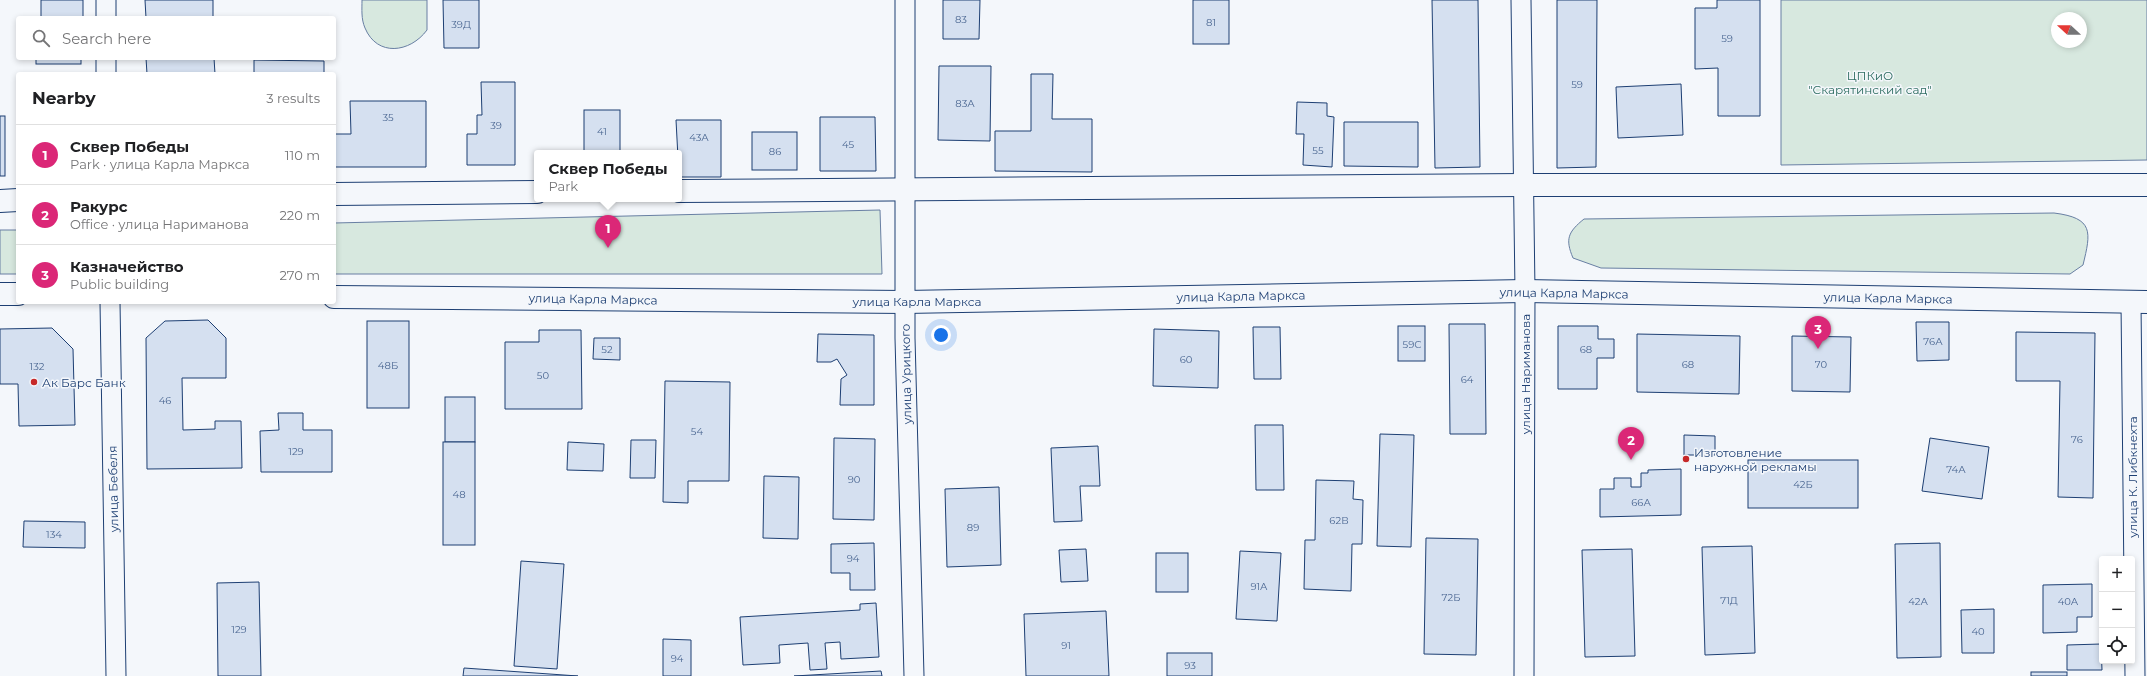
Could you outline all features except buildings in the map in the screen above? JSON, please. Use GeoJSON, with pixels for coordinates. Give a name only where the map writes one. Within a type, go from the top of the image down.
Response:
{"type":"FeatureCollection","features":[{"type":"Feature","properties":{"kind":"main road"},"geometry":{"type":"LineString","coordinates":[[682,191],[1524,185],[2147,185]]}},
{"type":"Feature","properties":{"kind":"main road"},"geometry":{"type":"LineString","coordinates":[[336,194],[534,192]]}},
{"type":"Feature","properties":{"kind":"main road"},"geometry":{"type":"LineString","coordinates":[[0,201],[16,200]]}},
{"type":"Feature","properties":{"kind":"main road","name":"улица Карла Маркса"},"geometry":{"type":"LineString","coordinates":[[336,297],[905,302],[1525,291],[2139,302]]}},
{"type":"Feature","properties":{"kind":"main road"},"geometry":{"type":"LineString","coordinates":[[0,294],[16,294]]}},
{"type":"Feature","properties":{"kind":"street"},"geometry":{"type":"LineString","coordinates":[[106,0],[106,16]]}},
{"type":"Feature","properties":{"kind":"street","name":"улица Урицкого"},"geometry":{"type":"LineString","coordinates":[[905,0],[905,302],[914,676]]}},
{"type":"Feature","properties":{"kind":"street","name":"улица Нариманова"},"geometry":{"type":"LineString","coordinates":[[1521,0],[1525,291],[1524,676]]}},
{"type":"Feature","properties":{"kind":"street"},"geometry":{"type":"LineString","coordinates":[[106,60],[106,72]]}},
{"type":"Feature","properties":{"kind":"street","name":"улица К. Либкнехта"},"geometry":{"type":"LineString","coordinates":[[2135,676],[2139,302]]}},
{"type":"Feature","properties":{"kind":"street","name":"улица Бебеля"},"geometry":{"type":"LineString","coordinates":[[110,304],[116,676]]}},
{"type":"Feature","properties":{"kind":"green space"},"geometry":{"type":"Polygon","coordinates":[[[362,0],[427,0],[427,30],[420,38],[403,47],[385,47],[377,44],[370,37],[365,28],[362,14],[362,0]]]}},
{"type":"Feature","properties":{"kind":"green space","name":"ЦПКиО \"Скарятинский сад\""},"geometry":{"type":"Polygon","coordinates":[[[1781,0],[2147,0],[2147,160],[1781,165],[1781,0]]]}},
{"type":"Feature","properties":{"kind":"green space"},"geometry":{"type":"Polygon","coordinates":[[[880,210],[882,274],[336,274],[336,223],[880,210]]]}},
{"type":"Feature","properties":{"kind":"green space"},"geometry":{"type":"Polygon","coordinates":[[[2054,213],[2067,215],[2077,219],[2083,223],[2088,235],[2083,265],[2070,274],[1601,268],[1573,258],[1569,246],[1571,232],[1584,219],[2054,213]]]}},
{"type":"Feature","properties":{"kind":"green space"},"geometry":{"type":"Polygon","coordinates":[[[0,230],[16,230],[16,274],[0,274],[0,230]]]}},
{"type":"Feature","properties":{"kind":"place","name":"Сквер Победы"},"geometry":{"type":"Point","coordinates":[608,248]}},
{"type":"Feature","properties":{"kind":"place","name":"Казначейство"},"geometry":{"type":"Point","coordinates":[1818,349]}},
{"type":"Feature","properties":{"kind":"place","name":"Ак Барс Банк"},"geometry":{"type":"Point","coordinates":[34,382]}},
{"type":"Feature","properties":{"kind":"place","name":"Изготовление наружной рекламы"},"geometry":{"type":"Point","coordinates":[1686,459]}},
{"type":"Feature","properties":{"kind":"place","name":"Ракурс"},"geometry":{"type":"Point","coordinates":[1631,460]}}]}
